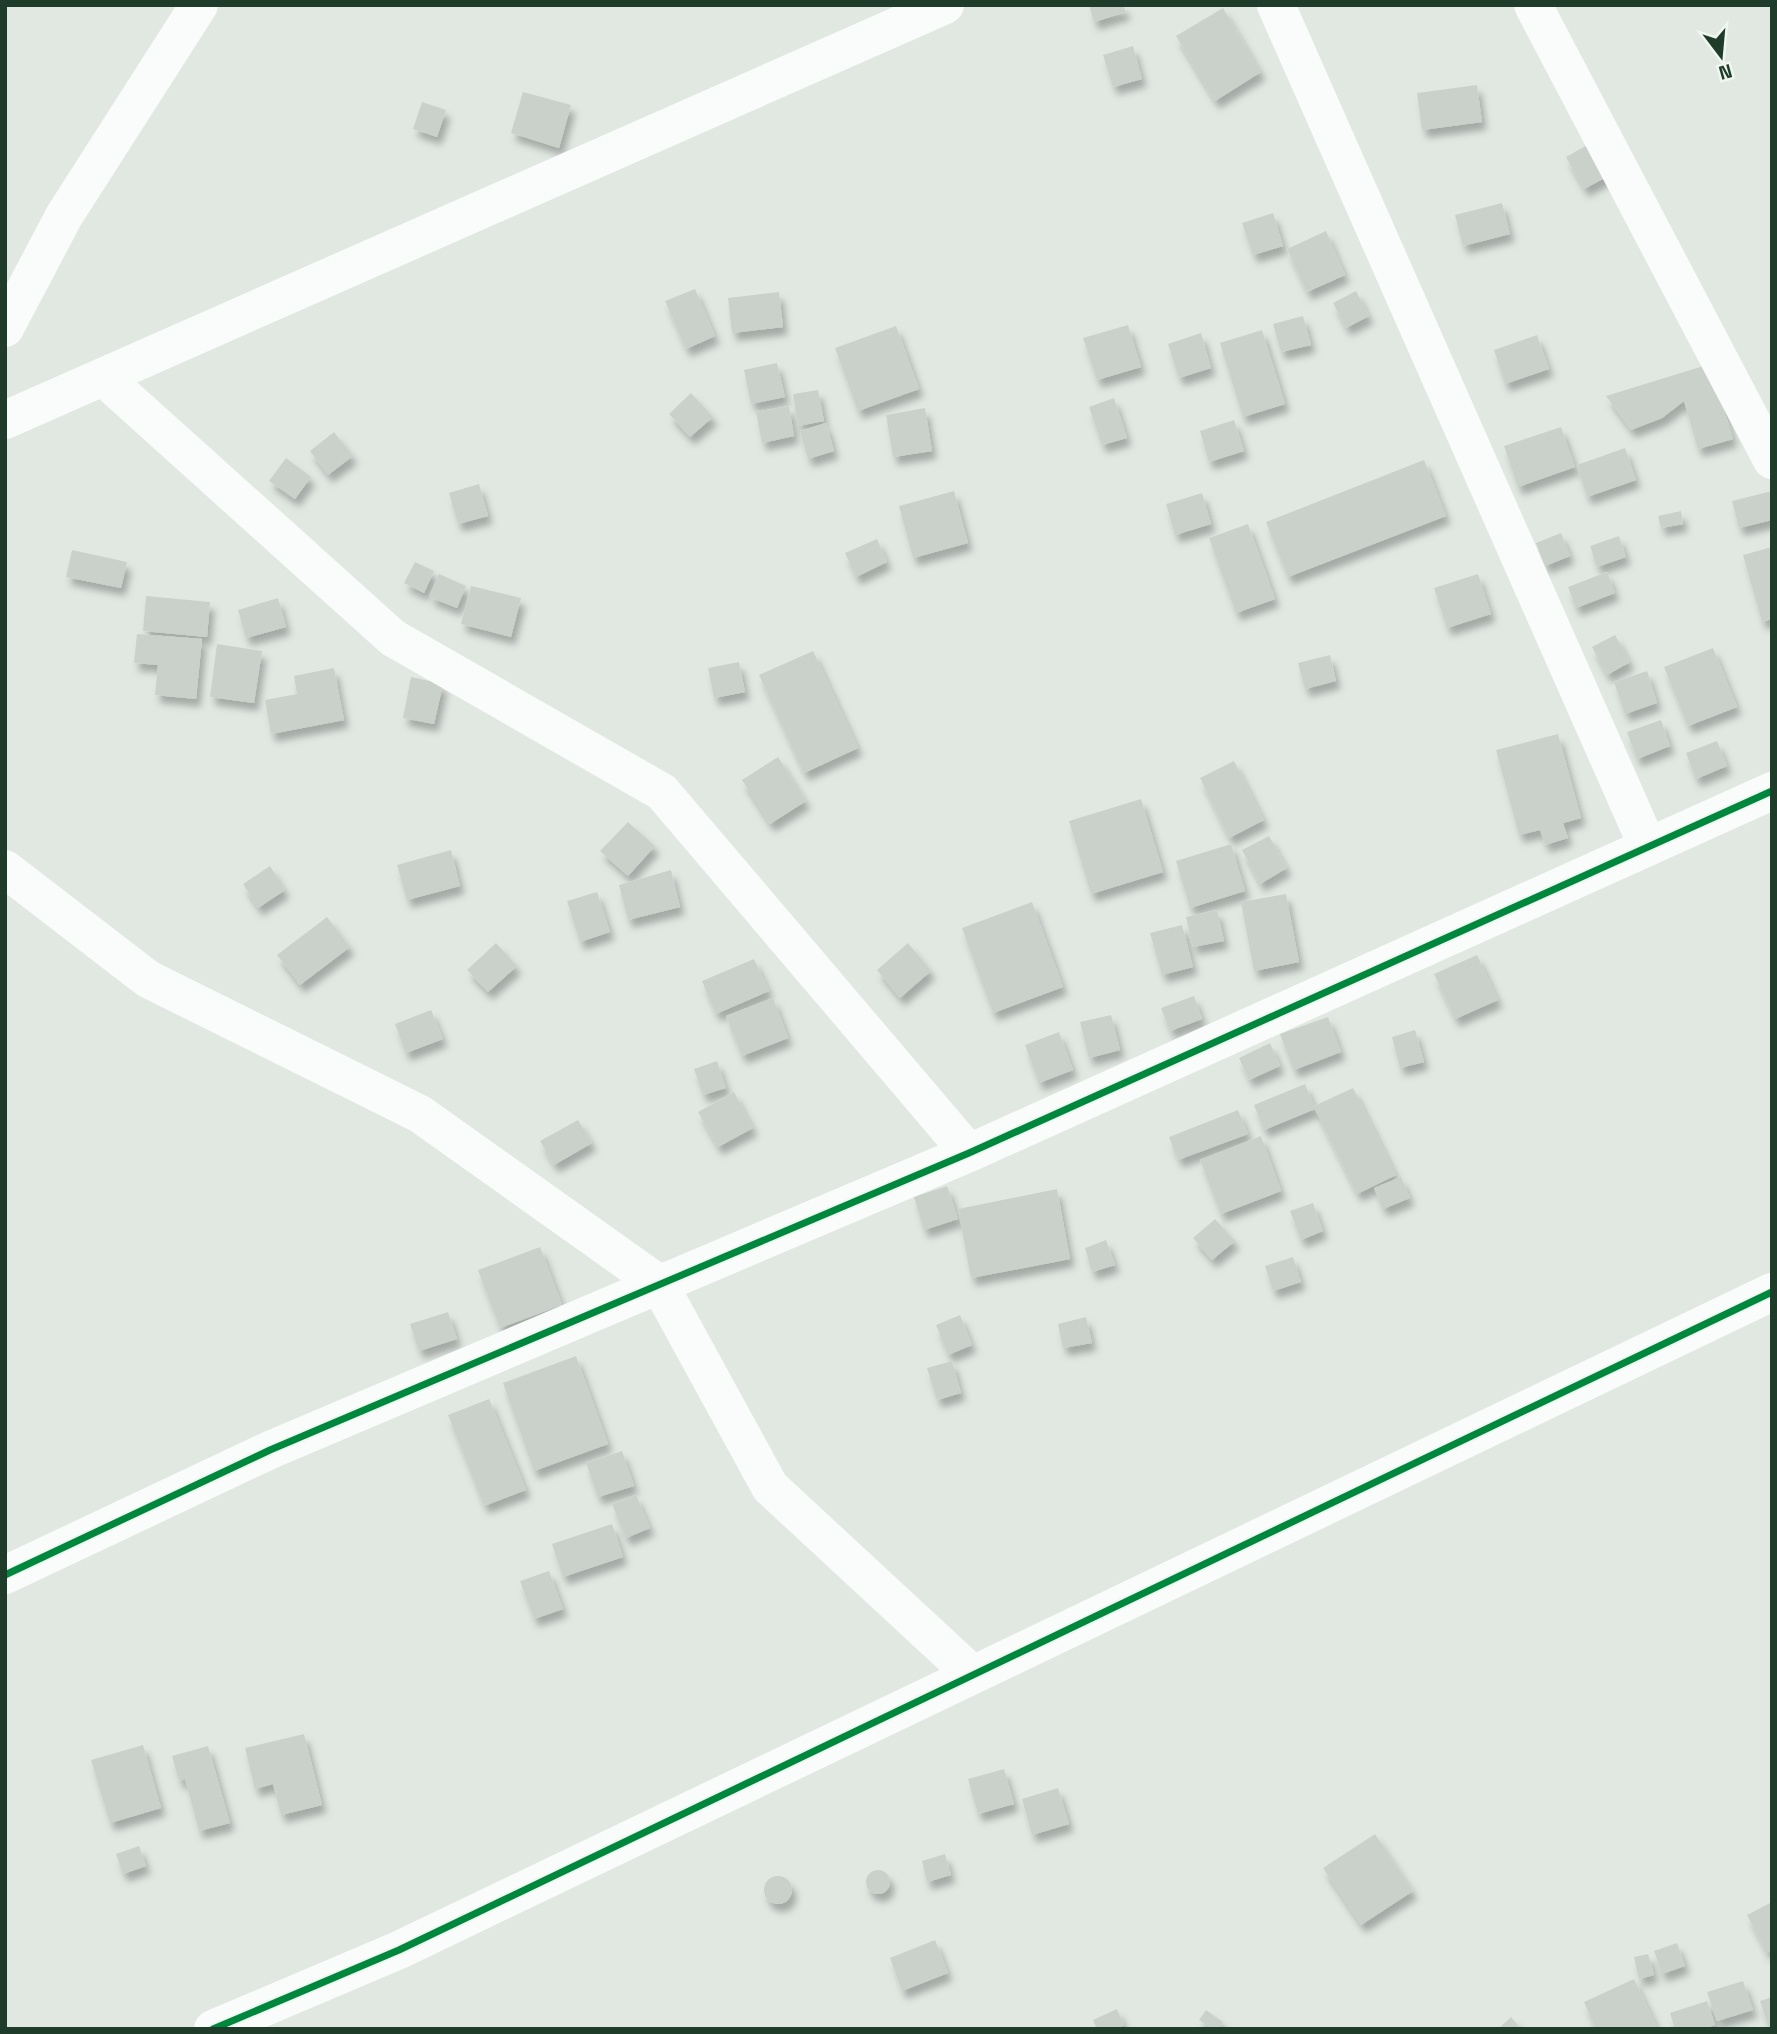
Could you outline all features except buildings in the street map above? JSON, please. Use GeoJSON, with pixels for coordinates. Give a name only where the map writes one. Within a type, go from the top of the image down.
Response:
{"type":"FeatureCollection","features":[{"type":"Feature","properties":{"kind":"street"},"geometry":{"type":"LineString","coordinates":[[5,328],[64,216],[199,5]]}},
{"type":"Feature","properties":{"kind":"street"},"geometry":{"type":"LineString","coordinates":[[5,420],[945,5]]}},
{"type":"Feature","properties":{"kind":"street"},"geometry":{"type":"LineString","coordinates":[[1276,5],[1647,847]]}},
{"type":"Feature","properties":{"kind":"street"},"geometry":{"type":"LineString","coordinates":[[1533,5],[1772,460]]}},
{"type":"Feature","properties":{"kind":"street"},"geometry":{"type":"LineString","coordinates":[[103,377],[393,638],[662,792],[969,1153]]}},
{"type":"Feature","properties":{"kind":"street"},"geometry":{"type":"LineString","coordinates":[[5,1575],[270,1450],[969,1153],[1772,791]]}},
{"type":"Feature","properties":{"kind":"street"},"geometry":{"type":"LineString","coordinates":[[5,869],[148,979],[420,1114],[659,1284],[770,1487],[973,1675]]}},
{"type":"Feature","properties":{"kind":"street"},"geometry":{"type":"LineString","coordinates":[[213,2029],[399,1950],[1772,1292]]}},
{"type":"Feature","properties":{"kind":"cycle path"},"geometry":{"type":"LineString","coordinates":[[5,1575],[270,1450],[969,1153],[1772,791]]}},
{"type":"Feature","properties":{"kind":"cycle path"},"geometry":{"type":"LineString","coordinates":[[213,2029],[399,1950],[1772,1292]]}}]}
